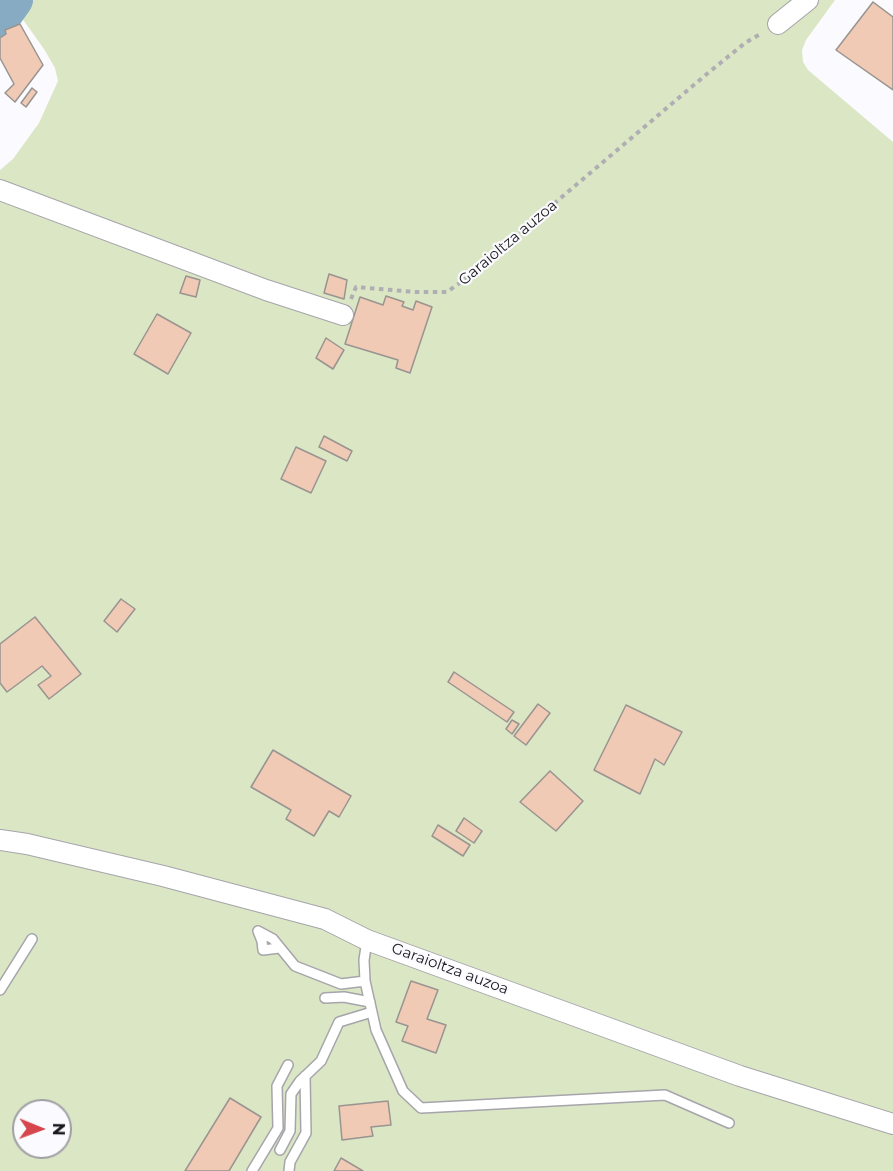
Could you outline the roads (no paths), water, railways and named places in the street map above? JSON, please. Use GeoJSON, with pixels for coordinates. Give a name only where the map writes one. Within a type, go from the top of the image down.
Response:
{"type":"FeatureCollection","features":[{"type":"Feature","properties":{"kind":"street"},"geometry":{"type":"LineString","coordinates":[[778,24],[808,0]]}},
{"type":"Feature","properties":{"kind":"street"},"geometry":{"type":"LineString","coordinates":[[0,190],[266,290],[344,315]]}},
{"type":"Feature","properties":{"kind":"street","name":"Garaioltza auzoa"},"geometry":{"type":"LineString","coordinates":[[0,840],[27,844],[163,876],[325,919],[367,940],[740,1076],[893,1124]]}},
{"type":"Feature","properties":{"kind":"lane"},"geometry":{"type":"LineString","coordinates":[[279,948],[263,950],[258,931],[273,939],[295,966],[318,977],[341,984],[365,981]]}},
{"type":"Feature","properties":{"kind":"lane"},"geometry":{"type":"LineString","coordinates":[[0,990],[32,939]]}},
{"type":"Feature","properties":{"kind":"lane"},"geometry":{"type":"LineString","coordinates":[[367,940],[364,960],[365,981],[376,1030],[403,1091],[421,1108],[665,1095],[729,1124]]}},
{"type":"Feature","properties":{"kind":"lane"},"geometry":{"type":"LineString","coordinates":[[325,998],[344,997],[371,1007]]}},
{"type":"Feature","properties":{"kind":"lane"},"geometry":{"type":"LineString","coordinates":[[280,1150],[290,1131],[291,1094],[321,1061],[339,1022],[371,1007]]}},
{"type":"Feature","properties":{"kind":"lane"},"geometry":{"type":"LineString","coordinates":[[252,1171],[278,1128],[277,1086],[288,1065]]}},
{"type":"Feature","properties":{"kind":"lane"},"geometry":{"type":"LineString","coordinates":[[289,1171],[290,1162],[306,1133],[306,1076]]}},
{"type":"Feature","properties":{"kind":"waterway"},"geometry":{"type":"LineString","coordinates":[[0,21],[15,0]]}}]}
